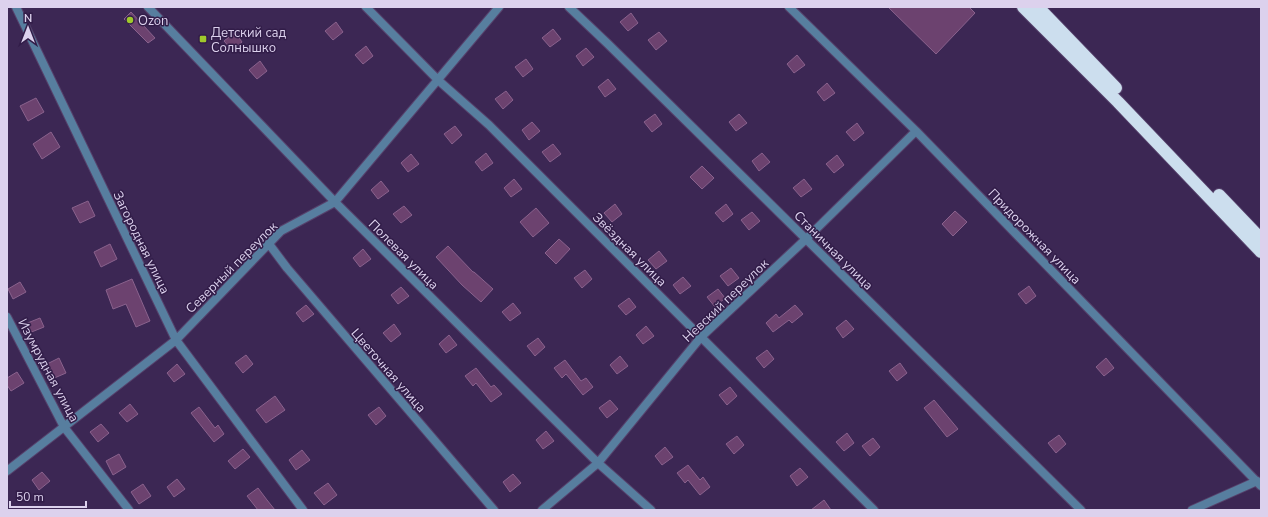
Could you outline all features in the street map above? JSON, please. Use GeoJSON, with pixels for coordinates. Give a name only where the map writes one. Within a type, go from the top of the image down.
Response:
{"type":"FeatureCollection","features":[{"type":"Feature","properties":{"kind":"highway"},"geometry":{"type":"LineString","coordinates":[[1023,7],[1124,108],[1261,252]]}},
{"type":"Feature","properties":{"kind":"highway"},"geometry":{"type":"LineString","coordinates":[[1038,7],[1261,239]]}},
{"type":"Feature","properties":{"kind":"street","name":"Загородная улица"},"geometry":{"type":"LineString","coordinates":[[16,7],[176,340],[303,510]]}},
{"type":"Feature","properties":{"kind":"street","name":"Полевая улица"},"geometry":{"type":"LineString","coordinates":[[148,7],[335,202],[598,463],[650,510]]}},
{"type":"Feature","properties":{"kind":"street","name":"Звёздная улица"},"geometry":{"type":"LineString","coordinates":[[366,7],[438,80],[489,125],[874,510]]}},
{"type":"Feature","properties":{"kind":"street","name":"Северный переулок"},"geometry":{"type":"LineString","coordinates":[[7,471],[176,340],[281,231],[335,202],[499,7]]}},
{"type":"Feature","properties":{"kind":"street","name":"Станичная улица"},"geometry":{"type":"LineString","coordinates":[[570,7],[1081,510]]}},
{"type":"Feature","properties":{"kind":"street","name":"Придорожная улица"},"geometry":{"type":"LineString","coordinates":[[789,7],[916,131],[1259,483]]}},
{"type":"Feature","properties":{"kind":"street","name":"Невский переулок"},"geometry":{"type":"LineString","coordinates":[[542,510],[598,463],[701,337],[806,239],[916,131]]}},
{"type":"Feature","properties":{"kind":"street","name":"Цветочная улица"},"geometry":{"type":"LineString","coordinates":[[269,244],[296,280],[494,510]]}},
{"type":"Feature","properties":{"kind":"street","name":"Изумрудная улица"},"geometry":{"type":"LineString","coordinates":[[7,317],[64,427],[129,510]]}},
{"type":"Feature","properties":{"kind":"street"},"geometry":{"type":"LineString","coordinates":[[1192,510],[1259,483]]}},
{"type":"Feature","properties":{"kind":"building"},"geometry":{"type":"Polygon","coordinates":[[[888,7],[969,7],[975,13],[936,54],[888,7]]]}},
{"type":"Feature","properties":{"kind":"building"},"geometry":{"type":"Polygon","coordinates":[[[131,12],[155,38],[148,43],[124,19],[131,12]]]}},
{"type":"Feature","properties":{"kind":"building"},"geometry":{"type":"Polygon","coordinates":[[[631,13],[638,23],[628,31],[620,22],[631,13]]]}},
{"type":"Feature","properties":{"kind":"building"},"geometry":{"type":"Polygon","coordinates":[[[336,22],[343,32],[333,40],[325,31],[336,22]]]}},
{"type":"Feature","properties":{"kind":"building"},"geometry":{"type":"Polygon","coordinates":[[[553,29],[561,39],[550,47],[542,38],[553,29]]]}},
{"type":"Feature","properties":{"kind":"building"},"geometry":{"type":"Polygon","coordinates":[[[235,32],[242,42],[232,50],[224,41],[235,32]]]}},
{"type":"Feature","properties":{"kind":"building"},"geometry":{"type":"Polygon","coordinates":[[[659,32],[667,41],[656,50],[648,40],[659,32]]]}},
{"type":"Feature","properties":{"kind":"building"},"geometry":{"type":"Polygon","coordinates":[[[366,46],[373,56],[363,64],[355,55],[366,46]]]}},
{"type":"Feature","properties":{"kind":"building"},"geometry":{"type":"Polygon","coordinates":[[[586,48],[594,57],[583,66],[576,56],[586,48]]]}},
{"type":"Feature","properties":{"kind":"building"},"geometry":{"type":"Polygon","coordinates":[[[797,55],[805,65],[794,73],[787,64],[797,55]]]}},
{"type":"Feature","properties":{"kind":"building"},"geometry":{"type":"Polygon","coordinates":[[[526,59],[533,69],[523,77],[515,67],[526,59]]]}},
{"type":"Feature","properties":{"kind":"building"},"geometry":{"type":"Polygon","coordinates":[[[260,61],[267,71],[257,79],[249,70],[260,61]]]}},
{"type":"Feature","properties":{"kind":"building"},"geometry":{"type":"Polygon","coordinates":[[[608,79],[616,89],[605,97],[598,87],[608,79]]]}},
{"type":"Feature","properties":{"kind":"building"},"geometry":{"type":"Polygon","coordinates":[[[827,83],[835,93],[824,101],[817,92],[827,83]]]}},
{"type":"Feature","properties":{"kind":"building"},"geometry":{"type":"Polygon","coordinates":[[[506,91],[513,100],[503,109],[495,99],[506,91]]]}},
{"type":"Feature","properties":{"kind":"building"},"geometry":{"type":"Polygon","coordinates":[[[36,98],[44,112],[28,121],[20,106],[36,98]]]}},
{"type":"Feature","properties":{"kind":"building"},"geometry":{"type":"Polygon","coordinates":[[[655,114],[662,124],[652,132],[644,122],[655,114]]]}},
{"type":"Feature","properties":{"kind":"building"},"geometry":{"type":"Polygon","coordinates":[[[739,114],[747,123],[736,131],[729,122],[739,114]]]}},
{"type":"Feature","properties":{"kind":"building"},"geometry":{"type":"Polygon","coordinates":[[[532,122],[540,131],[529,140],[522,130],[532,122]]]}},
{"type":"Feature","properties":{"kind":"building"},"geometry":{"type":"Polygon","coordinates":[[[857,123],[864,133],[854,141],[846,132],[857,123]]]}},
{"type":"Feature","properties":{"kind":"building"},"geometry":{"type":"Polygon","coordinates":[[[455,126],[462,135],[452,144],[444,134],[455,126]]]}},
{"type":"Feature","properties":{"kind":"building"},"geometry":{"type":"Polygon","coordinates":[[[51,132],[60,147],[42,159],[33,144],[51,132]]]}},
{"type":"Feature","properties":{"kind":"building"},"geometry":{"type":"Polygon","coordinates":[[[553,144],[561,154],[550,162],[542,152],[553,144]]]}},
{"type":"Feature","properties":{"kind":"building"},"geometry":{"type":"Polygon","coordinates":[[[486,153],[493,163],[482,171],[475,162],[486,153]]]}},
{"type":"Feature","properties":{"kind":"building"},"geometry":{"type":"Polygon","coordinates":[[[762,153],[770,162],[759,171],[752,161],[762,153]]]}},
{"type":"Feature","properties":{"kind":"building"},"geometry":{"type":"Polygon","coordinates":[[[411,154],[419,164],[408,172],[401,163],[411,154]]]}},
{"type":"Feature","properties":{"kind":"building"},"geometry":{"type":"Polygon","coordinates":[[[837,155],[844,165],[834,173],[826,164],[837,155]]]}},
{"type":"Feature","properties":{"kind":"building"},"geometry":{"type":"Polygon","coordinates":[[[702,166],[714,178],[702,189],[690,177],[702,166]]]}},
{"type":"Feature","properties":{"kind":"building"},"geometry":{"type":"Polygon","coordinates":[[[514,179],[522,189],[511,197],[504,188],[514,179]]]}},
{"type":"Feature","properties":{"kind":"building"},"geometry":{"type":"Polygon","coordinates":[[[804,179],[812,189],[801,197],[793,188],[804,179]]]}},
{"type":"Feature","properties":{"kind":"building"},"geometry":{"type":"Polygon","coordinates":[[[381,181],[389,191],[378,199],[371,190],[381,181]]]}},
{"type":"Feature","properties":{"kind":"building"},"geometry":{"type":"Polygon","coordinates":[[[88,201],[95,216],[80,223],[72,208],[88,201]]]}},
{"type":"Feature","properties":{"kind":"building"},"geometry":{"type":"Polygon","coordinates":[[[615,204],[622,214],[612,222],[604,213],[615,204]]]}},
{"type":"Feature","properties":{"kind":"building"},"geometry":{"type":"Polygon","coordinates":[[[726,204],[733,214],[723,222],[715,213],[726,204]]]}},
{"type":"Feature","properties":{"kind":"building"},"geometry":{"type":"Polygon","coordinates":[[[404,206],[412,215],[401,223],[393,214],[404,206]]]}},
{"type":"Feature","properties":{"kind":"building"},"geometry":{"type":"Polygon","coordinates":[[[536,208],[549,223],[533,237],[520,222],[536,208]]]}},
{"type":"Feature","properties":{"kind":"building"},"geometry":{"type":"Polygon","coordinates":[[[955,211],[967,222],[953,236],[942,224],[955,211]]]}},
{"type":"Feature","properties":{"kind":"building"},"geometry":{"type":"Polygon","coordinates":[[[752,212],[760,221],[749,230],[741,220],[752,212]]]}},
{"type":"Feature","properties":{"kind":"building"},"geometry":{"type":"Polygon","coordinates":[[[559,239],[570,249],[556,264],[545,253],[559,239]]]}},
{"type":"Feature","properties":{"kind":"building"},"geometry":{"type":"Polygon","coordinates":[[[110,244],[117,259],[101,267],[94,252],[110,244]]]}},
{"type":"Feature","properties":{"kind":"building"},"geometry":{"type":"Polygon","coordinates":[[[448,246],[473,272],[493,289],[481,302],[462,285],[436,257],[448,246]]]}},
{"type":"Feature","properties":{"kind":"building"},"geometry":{"type":"Polygon","coordinates":[[[363,249],[371,259],[360,267],[353,258],[363,249]]]}},
{"type":"Feature","properties":{"kind":"building"},"geometry":{"type":"Polygon","coordinates":[[[659,251],[667,261],[656,269],[648,260],[659,251]]]}},
{"type":"Feature","properties":{"kind":"building"},"geometry":{"type":"Polygon","coordinates":[[[731,268],[739,278],[728,286],[720,276],[731,268]]]}},
{"type":"Feature","properties":{"kind":"building"},"geometry":{"type":"Polygon","coordinates":[[[585,270],[592,279],[582,288],[574,278],[585,270]]]}},
{"type":"Feature","properties":{"kind":"building"},"geometry":{"type":"Polygon","coordinates":[[[683,277],[691,286],[680,294],[673,285],[683,277]]]}},
{"type":"Feature","properties":{"kind":"building"},"geometry":{"type":"Polygon","coordinates":[[[132,279],[150,321],[136,327],[126,304],[113,309],[106,290],[132,279]]]}},
{"type":"Feature","properties":{"kind":"building"},"geometry":{"type":"Polygon","coordinates":[[[20,282],[26,292],[13,299],[8,289],[20,282]]]}},
{"type":"Feature","properties":{"kind":"building"},"geometry":{"type":"Polygon","coordinates":[[[1029,286],[1036,296],[1026,304],[1018,294],[1029,286]]]}},
{"type":"Feature","properties":{"kind":"building"},"geometry":{"type":"Polygon","coordinates":[[[401,287],[409,296],[398,304],[391,295],[401,287]]]}},
{"type":"Feature","properties":{"kind":"building"},"geometry":{"type":"Polygon","coordinates":[[[718,289],[725,298],[715,307],[707,297],[718,289]]]}},
{"type":"Feature","properties":{"kind":"building"},"geometry":{"type":"Polygon","coordinates":[[[629,298],[636,307],[626,315],[618,306],[629,298]]]}},
{"type":"Feature","properties":{"kind":"building"},"geometry":{"type":"Polygon","coordinates":[[[513,303],[521,313],[510,321],[502,312],[513,303]]]}},
{"type":"Feature","properties":{"kind":"building"},"geometry":{"type":"Polygon","coordinates":[[[306,305],[314,314],[303,322],[296,313],[306,305]]]}},
{"type":"Feature","properties":{"kind":"building"},"geometry":{"type":"Polygon","coordinates":[[[795,305],[803,314],[792,323],[789,320],[773,332],[766,323],[776,314],[779,318],[795,305]]]}},
{"type":"Feature","properties":{"kind":"building"},"geometry":{"type":"Polygon","coordinates":[[[40,318],[44,327],[29,333],[25,324],[40,318]]]}},
{"type":"Feature","properties":{"kind":"building"},"geometry":{"type":"Polygon","coordinates":[[[846,320],[854,329],[843,338],[836,328],[846,320]]]}},
{"type":"Feature","properties":{"kind":"building"},"geometry":{"type":"Polygon","coordinates":[[[394,324],[401,334],[391,342],[383,333],[394,324]]]}},
{"type":"Feature","properties":{"kind":"building"},"geometry":{"type":"Polygon","coordinates":[[[646,326],[654,336],[643,344],[636,335],[646,326]]]}},
{"type":"Feature","properties":{"kind":"building"},"geometry":{"type":"Polygon","coordinates":[[[449,335],[457,345],[446,353],[439,344],[449,335]]]}},
{"type":"Feature","properties":{"kind":"building"},"geometry":{"type":"Polygon","coordinates":[[[538,338],[545,347],[535,356],[527,346],[538,338]]]}},
{"type":"Feature","properties":{"kind":"building"},"geometry":{"type":"Polygon","coordinates":[[[767,350],[774,359],[764,368],[756,358],[767,350]]]}},
{"type":"Feature","properties":{"kind":"building"},"geometry":{"type":"Polygon","coordinates":[[[246,355],[253,364],[243,373],[235,363],[246,355]]]}},
{"type":"Feature","properties":{"kind":"building"},"geometry":{"type":"Polygon","coordinates":[[[620,356],[628,366],[617,374],[610,365],[620,356]]]}},
{"type":"Feature","properties":{"kind":"building"},"geometry":{"type":"Polygon","coordinates":[[[59,358],[66,373],[52,379],[45,365],[59,358]]]}},
{"type":"Feature","properties":{"kind":"building"},"geometry":{"type":"Polygon","coordinates":[[[1106,358],[1114,368],[1104,376],[1096,367],[1106,358]]]}},
{"type":"Feature","properties":{"kind":"building"},"geometry":{"type":"Polygon","coordinates":[[[565,360],[581,381],[586,378],[593,387],[583,395],[566,374],[562,378],[554,368],[565,360]]]}},
{"type":"Feature","properties":{"kind":"building"},"geometry":{"type":"Polygon","coordinates":[[[900,363],[907,373],[897,381],[889,371],[900,363]]]}},
{"type":"Feature","properties":{"kind":"building"},"geometry":{"type":"Polygon","coordinates":[[[177,364],[185,374],[174,382],[167,373],[177,364]]]}},
{"type":"Feature","properties":{"kind":"building"},"geometry":{"type":"Polygon","coordinates":[[[476,368],[491,387],[494,385],[502,394],[491,402],[476,383],[473,386],[465,376],[476,368]]]}},
{"type":"Feature","properties":{"kind":"building"},"geometry":{"type":"Polygon","coordinates":[[[17,372],[24,383],[11,391],[7,385],[7,378],[17,372]]]}},
{"type":"Feature","properties":{"kind":"building"},"geometry":{"type":"Polygon","coordinates":[[[730,387],[737,396],[727,405],[719,395],[730,387]]]}},
{"type":"Feature","properties":{"kind":"building"},"geometry":{"type":"Polygon","coordinates":[[[275,396],[285,410],[266,423],[256,410],[275,396]]]}},
{"type":"Feature","properties":{"kind":"building"},"geometry":{"type":"Polygon","coordinates":[[[610,400],[618,409],[607,418],[599,408],[610,400]]]}},
{"type":"Feature","properties":{"kind":"building"},"geometry":{"type":"Polygon","coordinates":[[[934,400],[958,429],[947,437],[924,408],[934,400]]]}},
{"type":"Feature","properties":{"kind":"building"},"geometry":{"type":"Polygon","coordinates":[[[130,404],[138,414],[127,422],[119,413],[130,404]]]}},
{"type":"Feature","properties":{"kind":"building"},"geometry":{"type":"Polygon","coordinates":[[[199,407],[215,428],[218,425],[224,434],[214,442],[191,413],[199,407]]]}},
{"type":"Feature","properties":{"kind":"building"},"geometry":{"type":"Polygon","coordinates":[[[379,407],[386,416],[376,425],[368,415],[379,407]]]}},
{"type":"Feature","properties":{"kind":"building"},"geometry":{"type":"Polygon","coordinates":[[[101,424],[109,433],[98,442],[90,432],[101,424]]]}},
{"type":"Feature","properties":{"kind":"building"},"geometry":{"type":"Polygon","coordinates":[[[546,431],[554,441],[543,449],[536,440],[546,431]]]}},
{"type":"Feature","properties":{"kind":"building"},"geometry":{"type":"Polygon","coordinates":[[[847,433],[854,443],[844,451],[836,442],[847,433]]]}},
{"type":"Feature","properties":{"kind":"building"},"geometry":{"type":"Polygon","coordinates":[[[1059,435],[1066,444],[1056,453],[1048,443],[1059,435]]]}},
{"type":"Feature","properties":{"kind":"building"},"geometry":{"type":"Polygon","coordinates":[[[737,436],[744,445],[734,454],[726,444],[737,436]]]}},
{"type":"Feature","properties":{"kind":"building"},"geometry":{"type":"Polygon","coordinates":[[[873,438],[880,447],[870,456],[862,446],[873,438]]]}},
{"type":"Feature","properties":{"kind":"building"},"geometry":{"type":"Polygon","coordinates":[[[665,447],[673,457],[662,465],[655,456],[665,447]]]}},
{"type":"Feature","properties":{"kind":"building"},"geometry":{"type":"Polygon","coordinates":[[[243,449],[250,457],[235,469],[228,461],[243,449]]]}},
{"type":"Feature","properties":{"kind":"building"},"geometry":{"type":"Polygon","coordinates":[[[302,450],[310,460],[296,470],[289,460],[302,450]]]}},
{"type":"Feature","properties":{"kind":"building"},"geometry":{"type":"Polygon","coordinates":[[[119,454],[126,467],[113,475],[106,461],[119,454]]]}},
{"type":"Feature","properties":{"kind":"building"},"geometry":{"type":"Polygon","coordinates":[[[688,465],[700,480],[703,477],[710,487],[700,495],[688,480],[685,483],[677,473],[688,465]]]}},
{"type":"Feature","properties":{"kind":"building"},"geometry":{"type":"Polygon","coordinates":[[[800,468],[808,477],[797,486],[790,476],[800,468]]]}},
{"type":"Feature","properties":{"kind":"building"},"geometry":{"type":"Polygon","coordinates":[[[42,472],[50,481],[39,490],[32,480],[42,472]]]}},
{"type":"Feature","properties":{"kind":"building"},"geometry":{"type":"Polygon","coordinates":[[[513,474],[521,483],[510,492],[503,482],[513,474]]]}},
{"type":"Feature","properties":{"kind":"building"},"geometry":{"type":"Polygon","coordinates":[[[177,479],[185,489],[174,497],[167,487],[177,479]]]}},
{"type":"Feature","properties":{"kind":"building"},"geometry":{"type":"Polygon","coordinates":[[[328,483],[337,495],[324,505],[314,493],[328,483]]]}},
{"type":"Feature","properties":{"kind":"building"},"geometry":{"type":"Polygon","coordinates":[[[143,484],[151,496],[139,504],[131,492],[143,484]]]}},
{"type":"Feature","properties":{"kind":"building"},"geometry":{"type":"Polygon","coordinates":[[[258,488],[275,510],[258,510],[247,496],[258,488]]]}},
{"type":"Feature","properties":{"kind":"building"},"geometry":{"type":"Polygon","coordinates":[[[824,500],[831,510],[811,510],[824,500]]]}},
{"type":"Feature","properties":{"kind":"place","name":"Ozon"},"geometry":{"type":"Point","coordinates":[130,20]}},
{"type":"Feature","properties":{"kind":"place","name":"Детский сад Солнышко"},"geometry":{"type":"Point","coordinates":[203,39]}}]}
